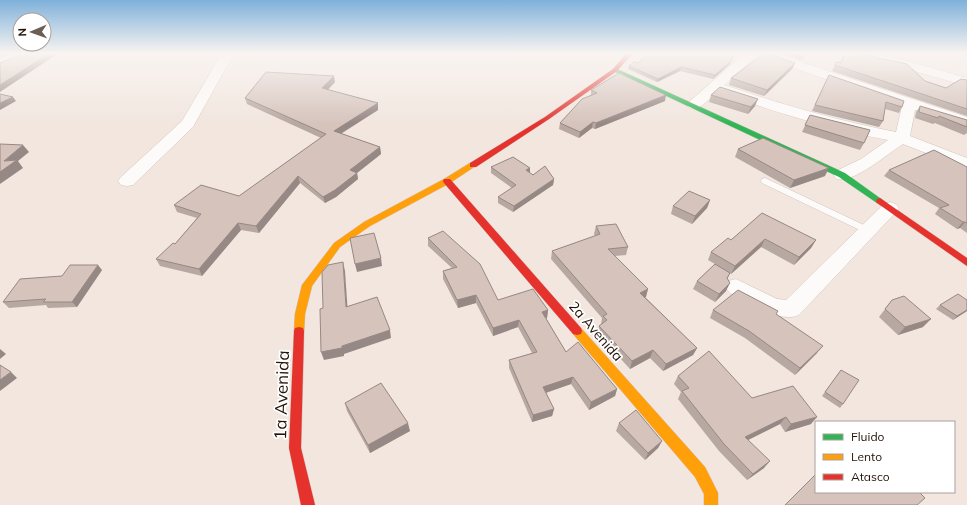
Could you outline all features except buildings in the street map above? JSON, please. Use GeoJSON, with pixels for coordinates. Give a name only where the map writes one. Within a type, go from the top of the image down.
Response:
{"type":"FeatureCollection","features":[{"type":"Feature","properties":{"kind":"street"},"geometry":{"type":"LineString","coordinates":[[127,181],[188,124],[215,77]]}},
{"type":"Feature","properties":{"kind":"street"},"geometry":{"type":"LineString","coordinates":[[447,182],[547,118],[606,77]]}},
{"type":"Feature","properties":{"kind":"street"},"geometry":{"type":"LineString","coordinates":[[630,77],[694,105],[765,141],[842,175],[967,263]]}},
{"type":"Feature","properties":{"kind":"street"},"geometry":{"type":"LineString","coordinates":[[694,105],[726,77]]}},
{"type":"Feature","properties":{"kind":"street"},"geometry":{"type":"LineString","coordinates":[[829,77],[967,122]]}},
{"type":"Feature","properties":{"kind":"street"},"geometry":{"type":"LineString","coordinates":[[948,77],[967,82]]}},
{"type":"Feature","properties":{"kind":"street"},"geometry":{"type":"LineString","coordinates":[[715,87],[820,120],[850,128],[902,138],[967,164]]}},
{"type":"Feature","properties":{"kind":"street"},"geometry":{"type":"LineString","coordinates":[[842,175],[867,162],[902,138],[910,102]]}},
{"type":"Feature","properties":{"kind":"street","name":"1a Avenida"},"geometry":{"type":"LineString","coordinates":[[308,505],[295,448],[300,314],[308,285],[337,245],[367,224],[447,182]]}},
{"type":"Feature","properties":{"kind":"street","name":"2a Avenida"},"geometry":{"type":"LineString","coordinates":[[447,182],[700,472],[711,493],[711,505]]}},
{"type":"Feature","properties":{"kind":"street"},"geometry":{"type":"LineString","coordinates":[[736,287],[768,305],[780,309],[791,309],[890,208]]}},
{"type":"Feature","properties":{"kind":"lane"},"geometry":{"type":"LineString","coordinates":[[765,181],[867,230]]}},
{"type":"Feature","properties":{"kind":"traffic: fast"},"geometry":{"type":"LineString","coordinates":[[629,77],[842,175],[880,201]]}},
{"type":"Feature","properties":{"kind":"traffic: slow"},"geometry":{"type":"LineString","coordinates":[[299,331],[300,314],[307,285],[337,245],[367,224],[447,181],[473,165]]}},
{"type":"Feature","properties":{"kind":"traffic: slow"},"geometry":{"type":"LineString","coordinates":[[577,331],[700,472],[711,493],[711,505]]}},
{"type":"Feature","properties":{"kind":"traffic: jam"},"geometry":{"type":"LineString","coordinates":[[473,165],[547,118],[606,77]]}},
{"type":"Feature","properties":{"kind":"traffic: jam"},"geometry":{"type":"LineString","coordinates":[[447,181],[577,331]]}},
{"type":"Feature","properties":{"kind":"traffic: jam"},"geometry":{"type":"LineString","coordinates":[[880,201],[967,263]]}},
{"type":"Feature","properties":{"kind":"traffic: jam"},"geometry":{"type":"LineString","coordinates":[[299,331],[295,448],[308,505]]}}]}
